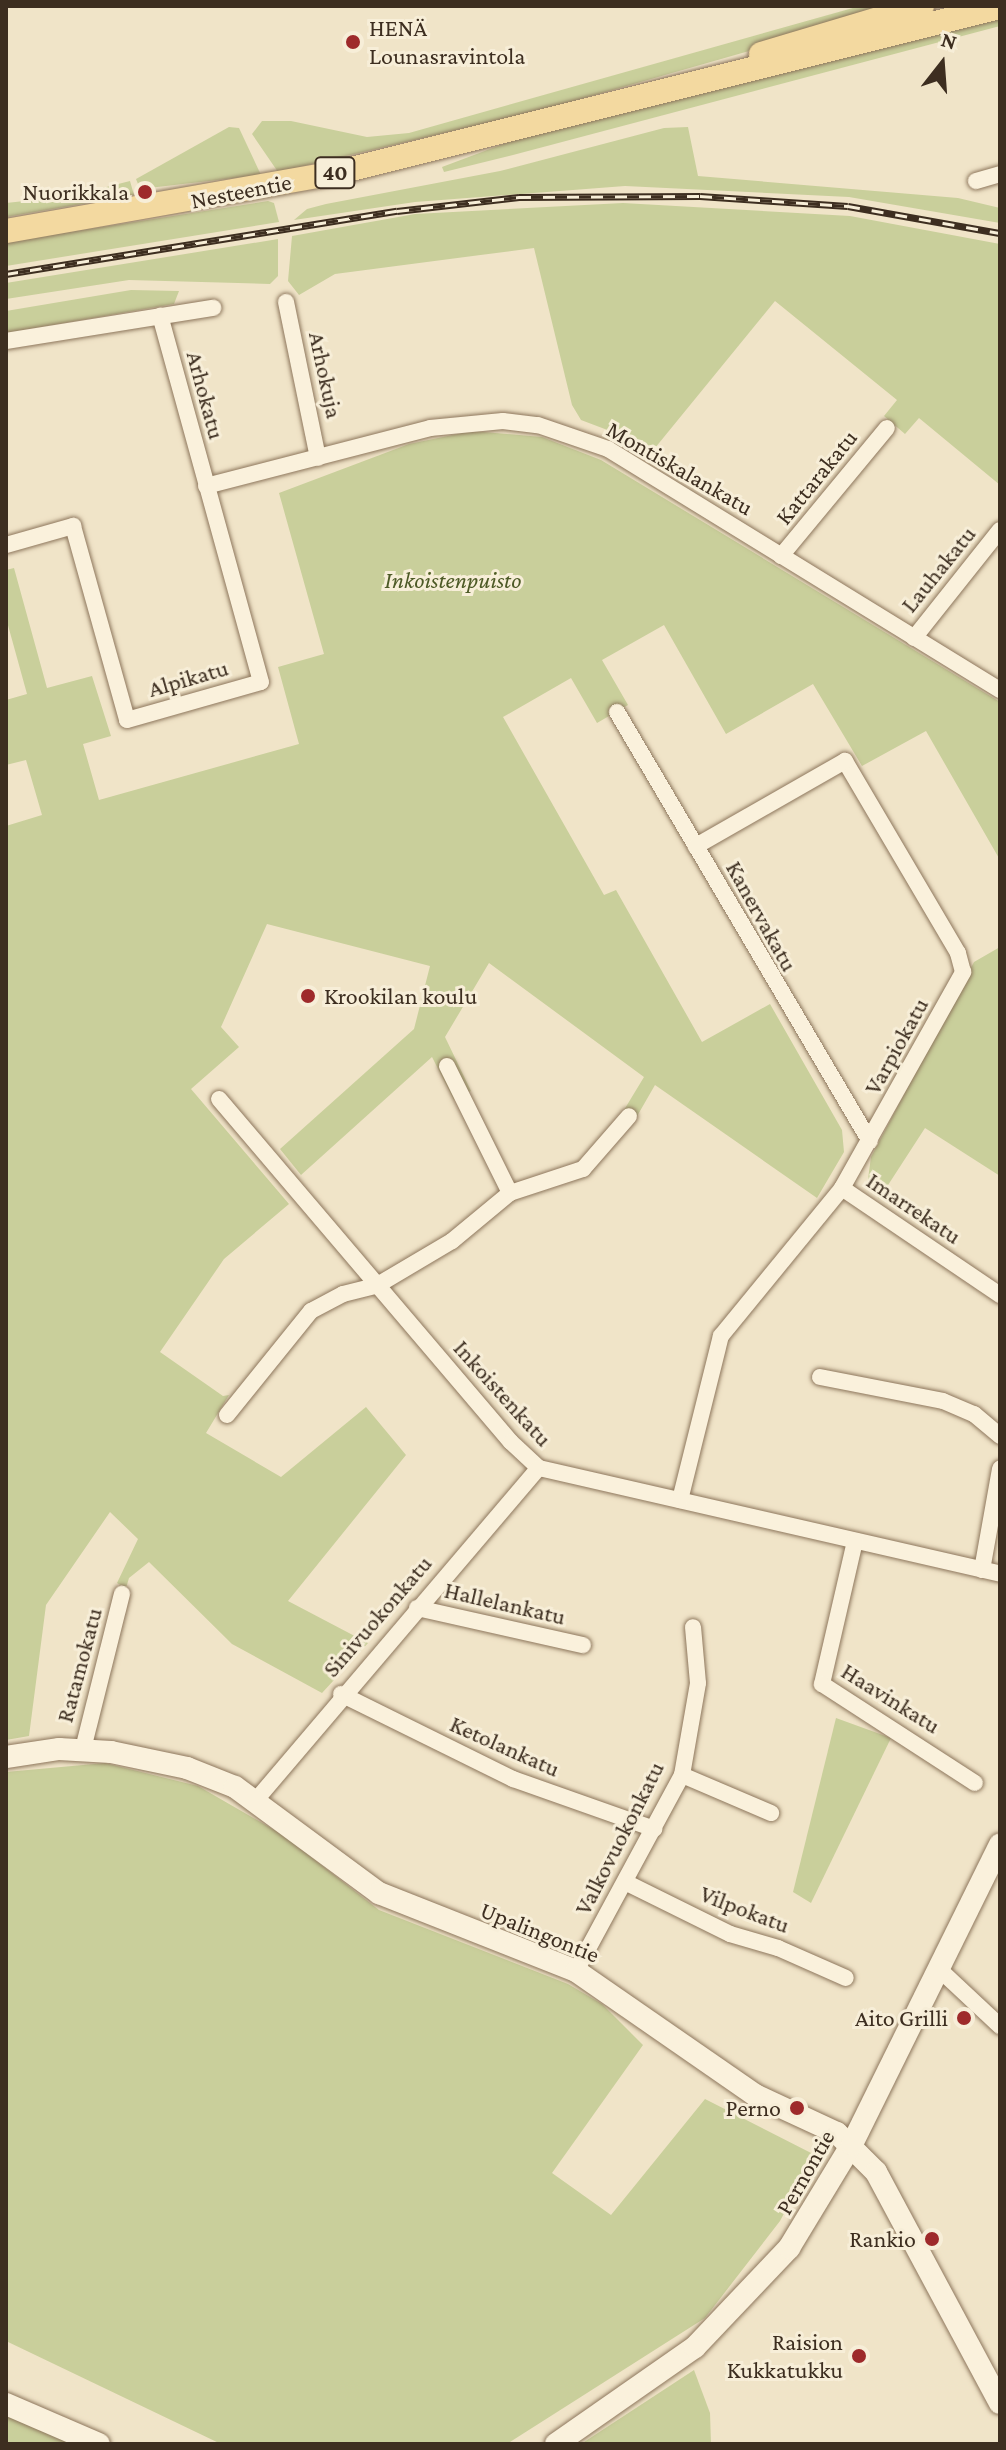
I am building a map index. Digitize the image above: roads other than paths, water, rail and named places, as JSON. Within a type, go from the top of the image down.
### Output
[{"type":"main road","name":"Nesteentie","points":[[658,92],[739,61],[922,6]]},
{"type":"main road","name":"Nesteentie","points":[[7,230],[297,181],[1000,7]]},
{"type":"street","points":[[976,181],[1000,174]]},
{"type":"street","name":"Arhokuja","points":[[286,302],[318,458]]},
{"type":"street","points":[[6,341],[213,308]]},
{"type":"street","name":"Arhokatu","points":[[160,316],[206,486]]},
{"type":"street","name":"Montiskalankatu","points":[[206,486],[467,422],[538,425],[608,449],[1000,690]]},
{"type":"street","name":"Kattarakatu","points":[[781,556],[887,428]]},
{"type":"street","name":"Alpikatu","points":[[6,545],[73,526],[127,720],[261,682],[206,486]]},
{"type":"street","name":"Lauhakatu","points":[[914,638],[1000,530]]},
{"type":"street","name":"Kanervakatu","points":[[617,712],[784,1003],[870,1141]]},
{"type":"street","name":"Varpiokatu","points":[[680,1500],[721,1336],[842,1188],[963,972],[958,953],[845,761],[696,846]]},
{"type":"street","points":[[447,1066],[510,1193]]},
{"type":"street","name":"Inkoistenkatu","points":[[219,1099],[376,1286],[539,1468],[1000,1574]]},
{"type":"street","points":[[227,1415],[311,1311],[335,1297],[376,1286],[452,1241],[510,1193],[583,1169],[629,1116]]},
{"type":"street","name":"Imarrekatu","points":[[842,1188],[1000,1295]]},
{"type":"street","points":[[820,1377],[943,1401],[974,1414],[1000,1436]]},
{"type":"street","name":"Sinivuokonkatu","points":[[256,1800],[341,1694],[539,1468]]},
{"type":"street","points":[[982,1570],[1000,1469]]},
{"type":"street","name":"Haavinkatu","points":[[855,1541],[822,1684],[834,1696],[924,1745],[975,1783]]},
{"type":"street","name":"Ratamokatu","points":[[83,1749],[122,1594]]},
{"type":"street","name":"Hallelankatu","points":[[417,1608],[583,1645]]},
{"type":"street","name":"Valkovuokonkatu","points":[[576,1971],[627,1883],[682,1775],[698,1683],[693,1627]]},
{"type":"street","name":"Ketolankatu","points":[[341,1694],[513,1779],[654,1829]]},
{"type":"street","name":"Upalingontie","points":[[6,1757],[83,1749],[187,1768],[256,1800],[379,1893],[576,1971],[755,2095],[852,2144],[876,2172],[1000,2403]]},
{"type":"street","points":[[682,1775],[771,1813]]},
{"type":"street","name":"Pernontie","points":[[556,2444],[672,2366],[759,2285],[806,2224],[852,2144],[1000,1845]]},
{"type":"street","name":"Vilpokatu","points":[[627,1883],[730,1934],[778,1948],[846,1978]]},
{"type":"street","points":[[938,1968],[1000,2026]]},
{"type":"street","points":[[6,2404],[99,2444]]},
{"type":"railway","points":[[6,274],[397,211],[519,197],[700,196],[848,206],[1000,233]]},
{"type":"place","name":"HENÄ Lounasravintola","points":[[353,42]]},
{"type":"place","name":"Nuorikkala","points":[[145,192]]},
{"type":"place","name":"Krookilan koulu","points":[[308,996]]},
{"type":"place","name":"Aito Grilli","points":[[964,2018]]},
{"type":"place","name":"Perno","points":[[797,2108]]},
{"type":"place","name":"Rankio","points":[[932,2239]]},
{"type":"place","name":"Raision Kukkatukku","points":[[859,2356]]},
{"type":"park label","name":"Inkoistenpuisto","points":[[453,580]]}]
